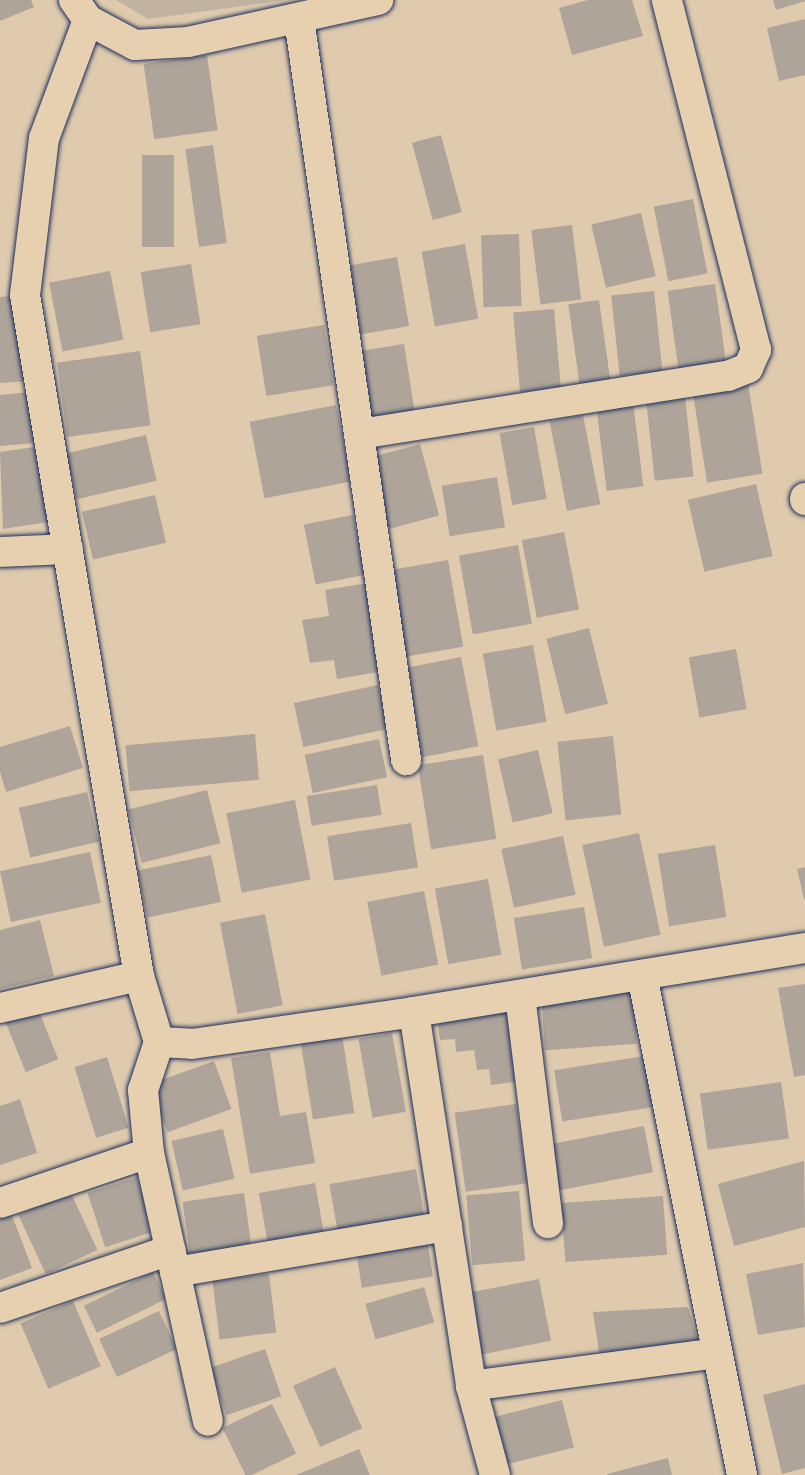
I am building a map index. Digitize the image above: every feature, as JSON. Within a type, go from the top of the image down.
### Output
[{"type":"street","points":[[208,1421],[149,1153],[143,1090],[159,1042],[139,976],[25,294],[44,138],[81,10],[135,45],[188,42],[378,0]]},
{"type":"street","points":[[360,434],[728,376],[748,368],[756,350],[667,0]]},
{"type":"street","points":[[299,19],[406,760]]},
{"type":"street","points":[[0,552],[68,549]]},
{"type":"street","points":[[159,1042],[192,1044],[414,1012],[805,948]]},
{"type":"street","points":[[642,975],[742,1475]]},
{"type":"street","points":[[0,1008],[139,976]]},
{"type":"street","points":[[520,995],[548,1223]]},
{"type":"street","points":[[414,1012],[471,1386],[495,1475]]},
{"type":"street","points":[[0,1203],[149,1153]]},
{"type":"street","points":[[0,1308],[172,1261],[447,1226]]},
{"type":"street","points":[[471,1386],[717,1353]]},
{"type":"shaded area","points":[[116,0],[287,0],[148,19]]},
{"type":"building","points":[[0,0],[31,0],[34,7],[0,21]]},
{"type":"building","points":[[588,0],[632,0],[643,36],[572,55],[559,8]]},
{"type":"building","points":[[773,0],[805,0],[805,1],[776,10]]},
{"type":"building","points":[[805,19],[805,75],[779,81],[767,28]]},
{"type":"building","points":[[207,55],[218,130],[154,139],[144,64]]},
{"type":"building","points":[[441,135],[462,212],[433,220],[412,143]]},
{"type":"building","points":[[213,145],[227,243],[199,247],[185,149]]},
{"type":"building","points":[[142,155],[174,155],[174,247],[142,247]]},
{"type":"building","points":[[693,199],[708,274],[668,281],[654,207]]},
{"type":"building","points":[[641,213],[656,276],[606,288],[591,224]]},
{"type":"building","points":[[572,225],[581,299],[540,304],[531,230]]},
{"type":"building","points":[[519,234],[522,306],[484,307],[481,235]]},
{"type":"building","points":[[465,244],[478,319],[435,326],[422,252]]},
{"type":"building","points":[[397,257],[409,326],[360,335],[348,266]]},
{"type":"building","points":[[191,264],[201,324],[150,332],[141,272]]},
{"type":"building","points":[[110,271],[123,340],[62,352],[49,283]]},
{"type":"building","points":[[715,284],[727,368],[679,375],[667,291]]},
{"type":"building","points":[[654,291],[662,372],[620,376],[611,295]]},
{"type":"building","points":[[19,295],[28,381],[0,383],[0,297]]},
{"type":"building","points":[[599,300],[610,381],[580,386],[568,304]]},
{"type":"building","points":[[554,309],[561,389],[520,392],[513,313]]},
{"type":"building","points":[[324,325],[334,385],[266,396],[257,336]]},
{"type":"building","points":[[404,344],[415,413],[368,421],[357,352]]},
{"type":"building","points":[[140,351],[150,425],[67,437],[57,363]]},
{"type":"building","points":[[748,383],[762,474],[707,483],[693,392]]},
{"type":"building","points":[[30,392],[35,443],[0,446],[0,395]]},
{"type":"building","points":[[685,396],[693,477],[655,481],[646,400]]},
{"type":"building","points":[[633,402],[643,486],[607,491],[596,407]]},
{"type":"building","points":[[336,405],[351,482],[264,498],[250,422]]},
{"type":"building","points":[[583,415],[600,504],[567,511],[550,421]]},
{"type":"building","points":[[534,427],[547,499],[512,505],[500,433]]},
{"type":"building","points":[[146,435],[157,481],[77,499],[66,453]]},
{"type":"building","points":[[420,444],[439,515],[386,530],[367,458]]},
{"type":"building","points":[[35,447],[48,522],[3,529],[0,452]]},
{"type":"building","points":[[497,477],[505,527],[450,536],[442,486]]},
{"type":"building","points":[[756,484],[773,556],[704,572],[688,500]]},
{"type":"building","points":[[155,495],[166,543],[93,560],[82,512]]},
{"type":"building","points":[[353,515],[365,575],[316,584],[304,525]]},
{"type":"building","points":[[564,532],[579,610],[537,618],[522,540]]},
{"type":"building","points":[[518,545],[532,624],[473,634],[459,555]]},
{"type":"building","points":[[448,560],[463,647],[398,658],[383,571]]},
{"type":"building","points":[[368,583],[384,671],[337,679],[334,660],[310,663],[302,620],[329,616],[325,590]]},
{"type":"building","points":[[589,628],[608,704],[565,714],[546,639]]},
{"type":"building","points":[[533,645],[547,722],[496,731],[483,654]]},
{"type":"building","points":[[736,649],[747,709],[699,717],[689,657]]},
{"type":"building","points":[[461,657],[478,746],[422,757],[405,668]]},
{"type":"building","points":[[378,685],[387,729],[303,747],[294,703]]},
{"type":"building","points":[[70,726],[83,768],[6,792],[0,772],[0,747]]},
{"type":"building","points":[[255,734],[259,780],[130,791],[125,745]]},
{"type":"building","points":[[613,736],[621,815],[566,820],[557,742]]},
{"type":"building","points":[[379,739],[387,777],[313,793],[305,755]]},
{"type":"building","points":[[538,750],[553,813],[513,823],[498,759]]},
{"type":"building","points":[[483,755],[496,839],[431,849],[418,765]]},
{"type":"building","points":[[377,785],[382,815],[312,826],[307,796]]},
{"type":"building","points":[[207,790],[220,843],[142,863],[128,810]]},
{"type":"building","points":[[87,792],[98,842],[30,857],[19,808]]},
{"type":"building","points":[[295,800],[310,880],[242,893],[226,813]]},
{"type":"building","points":[[411,823],[418,867],[334,881],[327,836]]},
{"type":"building","points":[[639,833],[661,935],[604,947],[582,845]]},
{"type":"building","points":[[563,836],[575,895],[514,908],[501,849]]},
{"type":"building","points":[[715,845],[726,917],[669,926],[658,854]]},
{"type":"building","points":[[90,852],[101,903],[11,922],[0,871]]},
{"type":"building","points":[[211,855],[221,902],[148,918],[138,871]]},
{"type":"building","points":[[805,867],[805,899],[804,899],[797,869]]},
{"type":"building","points":[[488,879],[501,955],[448,964],[435,888]]},
{"type":"building","points":[[424,891],[438,965],[381,976],[367,902]]},
{"type":"building","points":[[584,907],[592,958],[522,969],[514,918]]},
{"type":"building","points":[[265,914],[283,1005],[238,1014],[220,923]]},
{"type":"building","points":[[40,920],[54,976],[0,989],[0,930]]},
{"type":"building","points":[[805,984],[805,1075],[794,1077],[778,988]]},
{"type":"building","points":[[633,989],[637,1044],[545,1050],[541,995]]},
{"type":"building","points":[[511,1008],[521,1081],[491,1085],[489,1069],[477,1070],[474,1050],[456,1052],[455,1039],[440,1040],[437,1018]]},
{"type":"building","points":[[38,1009],[58,1059],[26,1072],[6,1022]]},
{"type":"building","points":[[392,1033],[406,1112],[372,1118],[359,1039]]},
{"type":"building","points":[[342,1035],[354,1113],[313,1120],[301,1042]]},
{"type":"building","points":[[270,1052],[280,1116],[306,1112],[315,1163],[250,1174],[231,1058]]},
{"type":"building","points":[[644,1056],[652,1107],[562,1122],[554,1070]]},
{"type":"building","points":[[107,1057],[129,1128],[96,1138],[74,1067]]},
{"type":"building","points":[[214,1061],[231,1109],[168,1132],[150,1084]]},
{"type":"building","points":[[781,1082],[789,1138],[708,1150],[700,1093]]},
{"type":"building","points":[[20,1099],[37,1153],[0,1165],[0,1106]]},
{"type":"building","points":[[516,1104],[527,1183],[466,1192],[455,1113]]},
{"type":"building","points":[[644,1126],[653,1172],[556,1191],[547,1145]]},
{"type":"building","points":[[223,1129],[234,1179],[183,1191],[171,1141]]},
{"type":"building","points":[[804,1161],[805,1227],[734,1246],[718,1184]]},
{"type":"building","points":[[416,1169],[424,1215],[337,1231],[329,1184]]},
{"type":"building","points":[[137,1177],[155,1231],[105,1247],[88,1193]]},
{"type":"building","points":[[315,1183],[325,1237],[268,1247],[259,1193]]},
{"type":"building","points":[[70,1191],[97,1250],[46,1274],[18,1215]]},
{"type":"building","points":[[519,1191],[525,1261],[472,1265],[466,1196]]},
{"type":"building","points":[[244,1193],[252,1252],[191,1261],[183,1202]]},
{"type":"building","points":[[663,1196],[667,1255],[565,1262],[561,1203]]},
{"type":"building","points":[[11,1213],[32,1268],[0,1280],[0,1217]]},
{"type":"building","points":[[428,1245],[433,1277],[362,1288],[357,1256]]},
{"type":"building","points":[[803,1263],[805,1327],[758,1335],[746,1274]]},
{"type":"building","points":[[153,1272],[166,1299],[97,1333],[84,1306]]},
{"type":"building","points":[[269,1274],[276,1333],[220,1340],[212,1281]]},
{"type":"building","points":[[539,1279],[551,1341],[481,1354],[469,1293]]},
{"type":"building","points":[[424,1287],[434,1323],[376,1339],[365,1304]]},
{"type":"building","points":[[73,1301],[101,1366],[48,1389],[21,1323]]},
{"type":"building","points":[[688,1307],[699,1345],[600,1358],[593,1312]]},
{"type":"building","points":[[159,1311],[177,1349],[117,1377],[99,1339]]},
{"type":"building","points":[[265,1349],[281,1396],[226,1415],[210,1368]]},
{"type":"building","points":[[335,1367],[362,1428],[320,1447],[293,1386]]},
{"type":"building","points":[[805,1384],[805,1468],[782,1474],[763,1395]]},
{"type":"building","points":[[562,1400],[574,1448],[504,1465],[492,1417]]},
{"type":"building","points":[[272,1404],[296,1453],[252,1475],[245,1475],[223,1428]]},
{"type":"building","points":[[359,1449],[370,1475],[296,1475]]},
{"type":"building","points":[[668,1458],[672,1475],[607,1475],[607,1474]]}]
